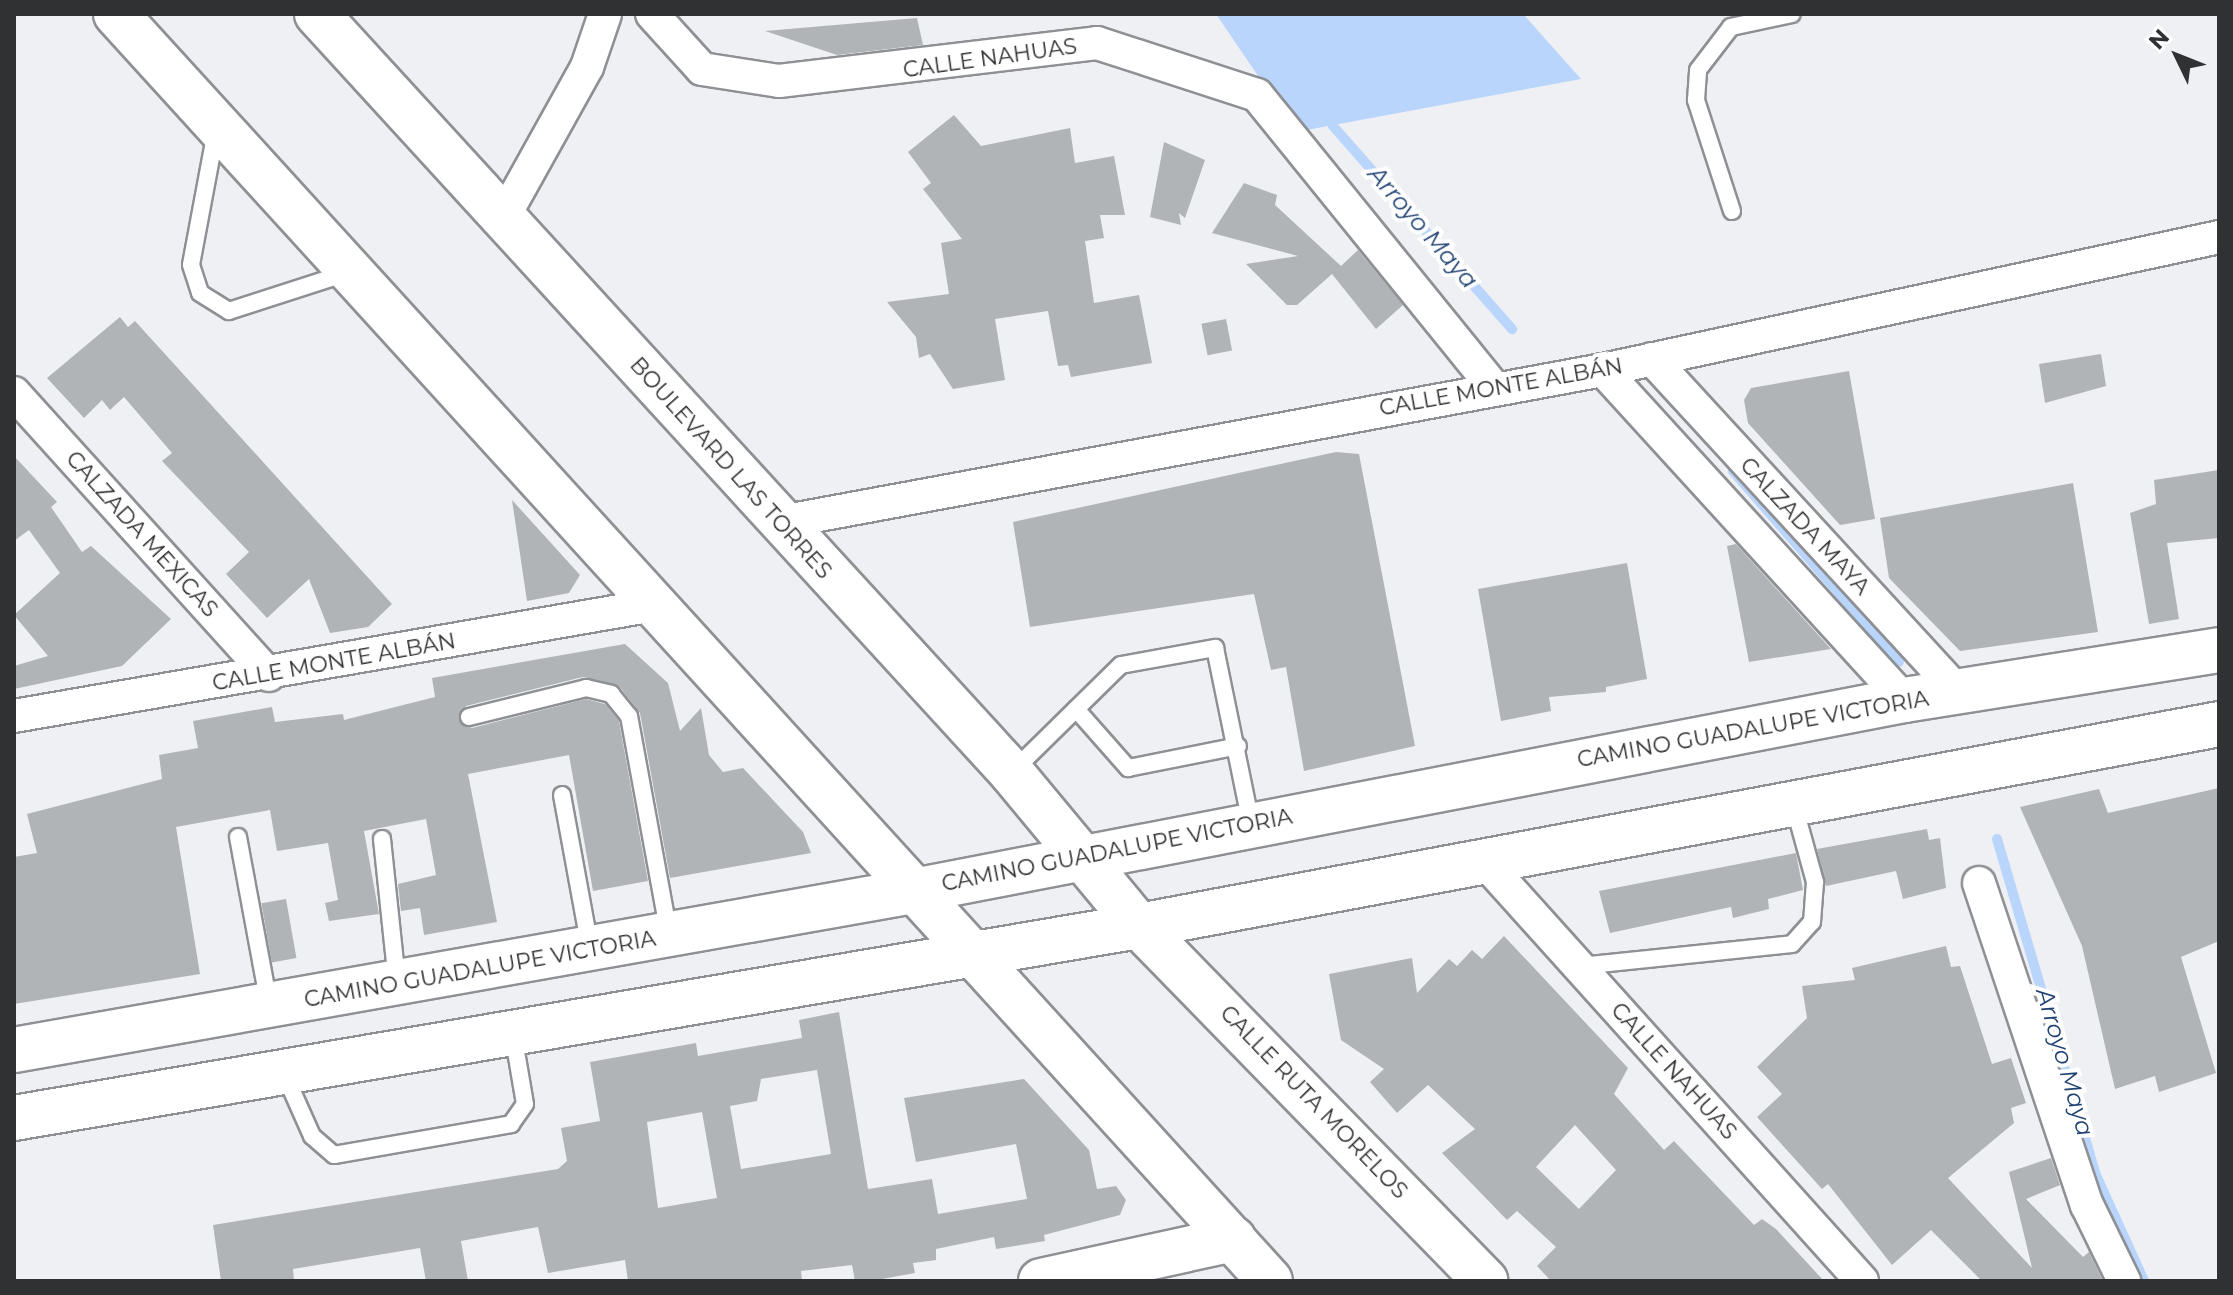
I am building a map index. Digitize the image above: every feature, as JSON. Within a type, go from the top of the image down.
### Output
[{"type":"main road","points":[[116,14],[1270,1281]]},
{"type":"main road","name":"BOULEVARD LAS TORRES","points":[[317,14],[1011,772],[1139,926]]},
{"type":"main road","name":"CAMINO GUADALUPE VICTORIA","points":[[14,1050],[913,891],[1082,855],[1904,700],[2219,650]]},
{"type":"main road","points":[[14,1118],[513,1034],[969,950],[1139,926],[2219,724]]},
{"type":"main road","name":"CALLE RUTA MORELOS","points":[[1139,926],[1486,1281]]},
{"type":"main road","points":[[1041,1281],[1233,1239]]},
{"type":"street","points":[[503,218],[587,67],[605,14]]},
{"type":"street","name":"CALLE NAHUAS","points":[[652,14],[702,69],[779,81],[1097,43],[1257,95],[1494,388]]},
{"type":"street","name":"CALLE MONTE ALBÁN","points":[[781,522],[1603,370],[2219,237]]},
{"type":"street","name":"CALZADA MAYA","points":[[1652,359],[1958,692]]},
{"type":"street","name":"CALZADA MAYA","points":[[1603,370],[1904,700]]},
{"type":"street","name":"CALZADA MEXICAS","points":[[14,393],[269,675]]},
{"type":"street","name":"CALLE MONTE ALBÁN","points":[[14,716],[269,675],[654,605]]},
{"type":"street","name":"CALLE NAHUAS","points":[[1484,861],[1862,1281]]},
{"type":"street","points":[[1979,883],[2087,1205],[2124,1281]]},
{"type":"lane","points":[[1732,211],[1696,100],[1698,70],[1731,27],[1792,14]]},
{"type":"lane","points":[[217,125],[191,265],[200,293],[229,311],[352,272]]},
{"type":"lane","points":[[1011,772],[1121,665],[1215,648],[1238,746],[1251,823]]},
{"type":"lane","points":[[469,717],[586,688],[611,694],[629,716],[669,935]]},
{"type":"lane","points":[[1076,709],[1128,768],[1238,746]]},
{"type":"lane","points":[[562,795],[591,949]]},
{"type":"lane","points":[[1580,966],[1792,944],[1812,922],[1815,882],[1794,805]]},
{"type":"lane","points":[[238,837],[269,1007]]},
{"type":"lane","points":[[382,839],[398,984]]},
{"type":"lane","points":[[284,1071],[312,1136],[334,1155],[511,1124],[525,1104],[513,1034]]},
{"type":"water","points":[[1216,14],[1523,14],[1581,79],[1296,132]]},
{"type":"building","points":[[917,18],[923,45],[837,55],[765,31]]},
{"type":"building","points":[[954,115],[981,146],[1070,128],[1075,163],[1114,156],[1125,215],[1100,215],[1104,238],[1085,241],[1094,303],[1139,295],[1152,363],[1071,377],[1068,365],[1058,366],[1048,311],[995,319],[1005,380],[953,389],[930,354],[919,358],[916,337],[887,302],[949,294],[941,243],[962,239],[923,189],[931,183],[908,152]]},
{"type":"building","points":[[1164,142],[1205,160],[1185,218],[1179,213],[1181,225],[1150,217]]},
{"type":"building","points":[[1244,183],[1277,195],[1275,205],[1341,266],[1358,250],[1403,305],[1376,329],[1332,274],[1297,305],[1287,305],[1246,264],[1298,256],[1212,233]]},
{"type":"building","points":[[120,317],[128,327],[135,321],[392,604],[368,627],[330,633],[309,579],[267,618],[226,574],[249,552],[162,461],[172,453],[124,397],[110,410],[102,400],[84,418],[47,378]]},
{"type":"building","points":[[1226,319],[1232,350],[1208,355],[1201,324]]},
{"type":"building","points":[[2101,354],[2106,386],[2045,403],[2039,364]]},
{"type":"building","points":[[1849,371],[1875,519],[1840,525],[1748,423],[1744,400],[1751,388]]},
{"type":"building","points":[[1336,452],[1359,454],[1415,746],[1304,771],[1286,667],[1271,670],[1254,594],[1030,627],[1013,522]]},
{"type":"building","points":[[14,456],[57,502],[51,507],[82,552],[91,546],[171,619],[122,666],[14,689],[14,666],[48,656],[14,615],[60,573],[29,530],[14,541]]},
{"type":"building","points":[[2219,470],[2219,538],[2167,543],[2179,619],[2149,624],[2130,513],[2156,504],[2154,480]]},
{"type":"building","points":[[2073,483],[2098,632],[1960,651],[1889,578],[1880,518]]},
{"type":"building","points":[[512,500],[580,575],[569,593],[527,601]]},
{"type":"building","points":[[1736,544],[1831,649],[1749,662],[1727,546]]},
{"type":"building","points":[[1627,563],[1647,679],[1606,687],[1606,692],[1549,697],[1551,711],[1501,721],[1478,589]]},
{"type":"building","points":[[625,644],[668,683],[680,731],[701,708],[709,755],[723,772],[743,768],[803,832],[811,853],[670,878],[640,713],[619,686],[583,677],[466,706],[459,720],[472,728],[586,699],[605,704],[619,721],[648,881],[593,891],[569,755],[468,774],[497,922],[424,935],[420,908],[401,911],[398,884],[436,875],[426,819],[364,831],[379,914],[329,921],[325,903],[338,900],[328,843],[277,851],[270,810],[176,827],[200,974],[14,1004],[14,857],[37,853],[27,814],[162,779],[159,755],[198,748],[193,721],[272,707],[275,722],[343,714],[344,720],[435,697],[432,678]]},
{"type":"building","points":[[2219,788],[2219,941],[2181,957],[2216,1073],[2159,1092],[2155,1076],[2115,1089],[2082,946],[2020,807],[2099,789],[2108,813]]},
{"type":"building","points":[[1927,829],[1929,840],[1940,838],[1946,888],[1903,899],[1896,871],[1826,886],[1817,849]]},
{"type":"building","points":[[1796,853],[1803,890],[1768,899],[1769,909],[1733,918],[1731,907],[1610,933],[1599,891]]},
{"type":"building","points":[[286,899],[296,958],[272,962],[261,903]]},
{"type":"building","points":[[1504,936],[1628,1068],[1614,1094],[1664,1150],[1674,1141],[1754,1225],[1762,1219],[1776,1229],[1824,1281],[1551,1281],[1537,1266],[1556,1247],[1517,1211],[1507,1220],[1442,1153],[1475,1129],[1428,1085],[1397,1113],[1370,1082],[1384,1069],[1341,1040],[1329,974],[1412,958],[1417,993],[1449,959],[1457,966],[1472,950],[1482,959]],"holes":[[[1575,1125],[1616,1170],[1579,1209],[1536,1167]]]},
{"type":"building","points":[[1946,946],[1951,967],[1960,966],[1992,1064],[2011,1058],[2026,1103],[2011,1108],[2014,1123],[1948,1178],[2032,1268],[2009,1172],[2051,1158],[2060,1185],[2026,1199],[2083,1257],[2089,1252],[2103,1281],[1982,1281],[1931,1230],[1892,1265],[1828,1184],[1822,1189],[1757,1117],[1782,1094],[1757,1067],[1807,1018],[1802,986],[1855,980],[1852,968]]},
{"type":"building","points":[[839,1012],[868,1189],[932,1179],[938,1214],[1027,1199],[1016,1144],[916,1162],[904,1098],[1024,1079],[1089,1150],[1097,1189],[1116,1186],[1126,1200],[1120,1215],[1044,1235],[1045,1241],[996,1249],[994,1237],[936,1249],[936,1260],[913,1263],[915,1273],[871,1281],[855,1281],[852,1265],[801,1271],[802,1281],[628,1281],[625,1260],[548,1273],[538,1227],[461,1241],[468,1281],[426,1281],[420,1248],[293,1269],[294,1281],[221,1281],[213,1225],[558,1169],[567,1161],[561,1128],[600,1121],[590,1062],[696,1043],[698,1056],[802,1038],[799,1020]],"holes":[[[817,1070],[831,1154],[741,1169],[730,1106],[757,1101],[761,1079]],[[702,1112],[717,1198],[658,1208],[647,1122]]]},
{"type":"waterway","name":"Arroyo Maya","points":[[1333,126],[1512,329]]},
{"type":"waterway","name":"Arroyo Maya","points":[[1733,471],[1899,662]]},
{"type":"waterway","name":"Arroyo Maya","points":[[1997,839],[2096,1175],[2144,1281]]}]
